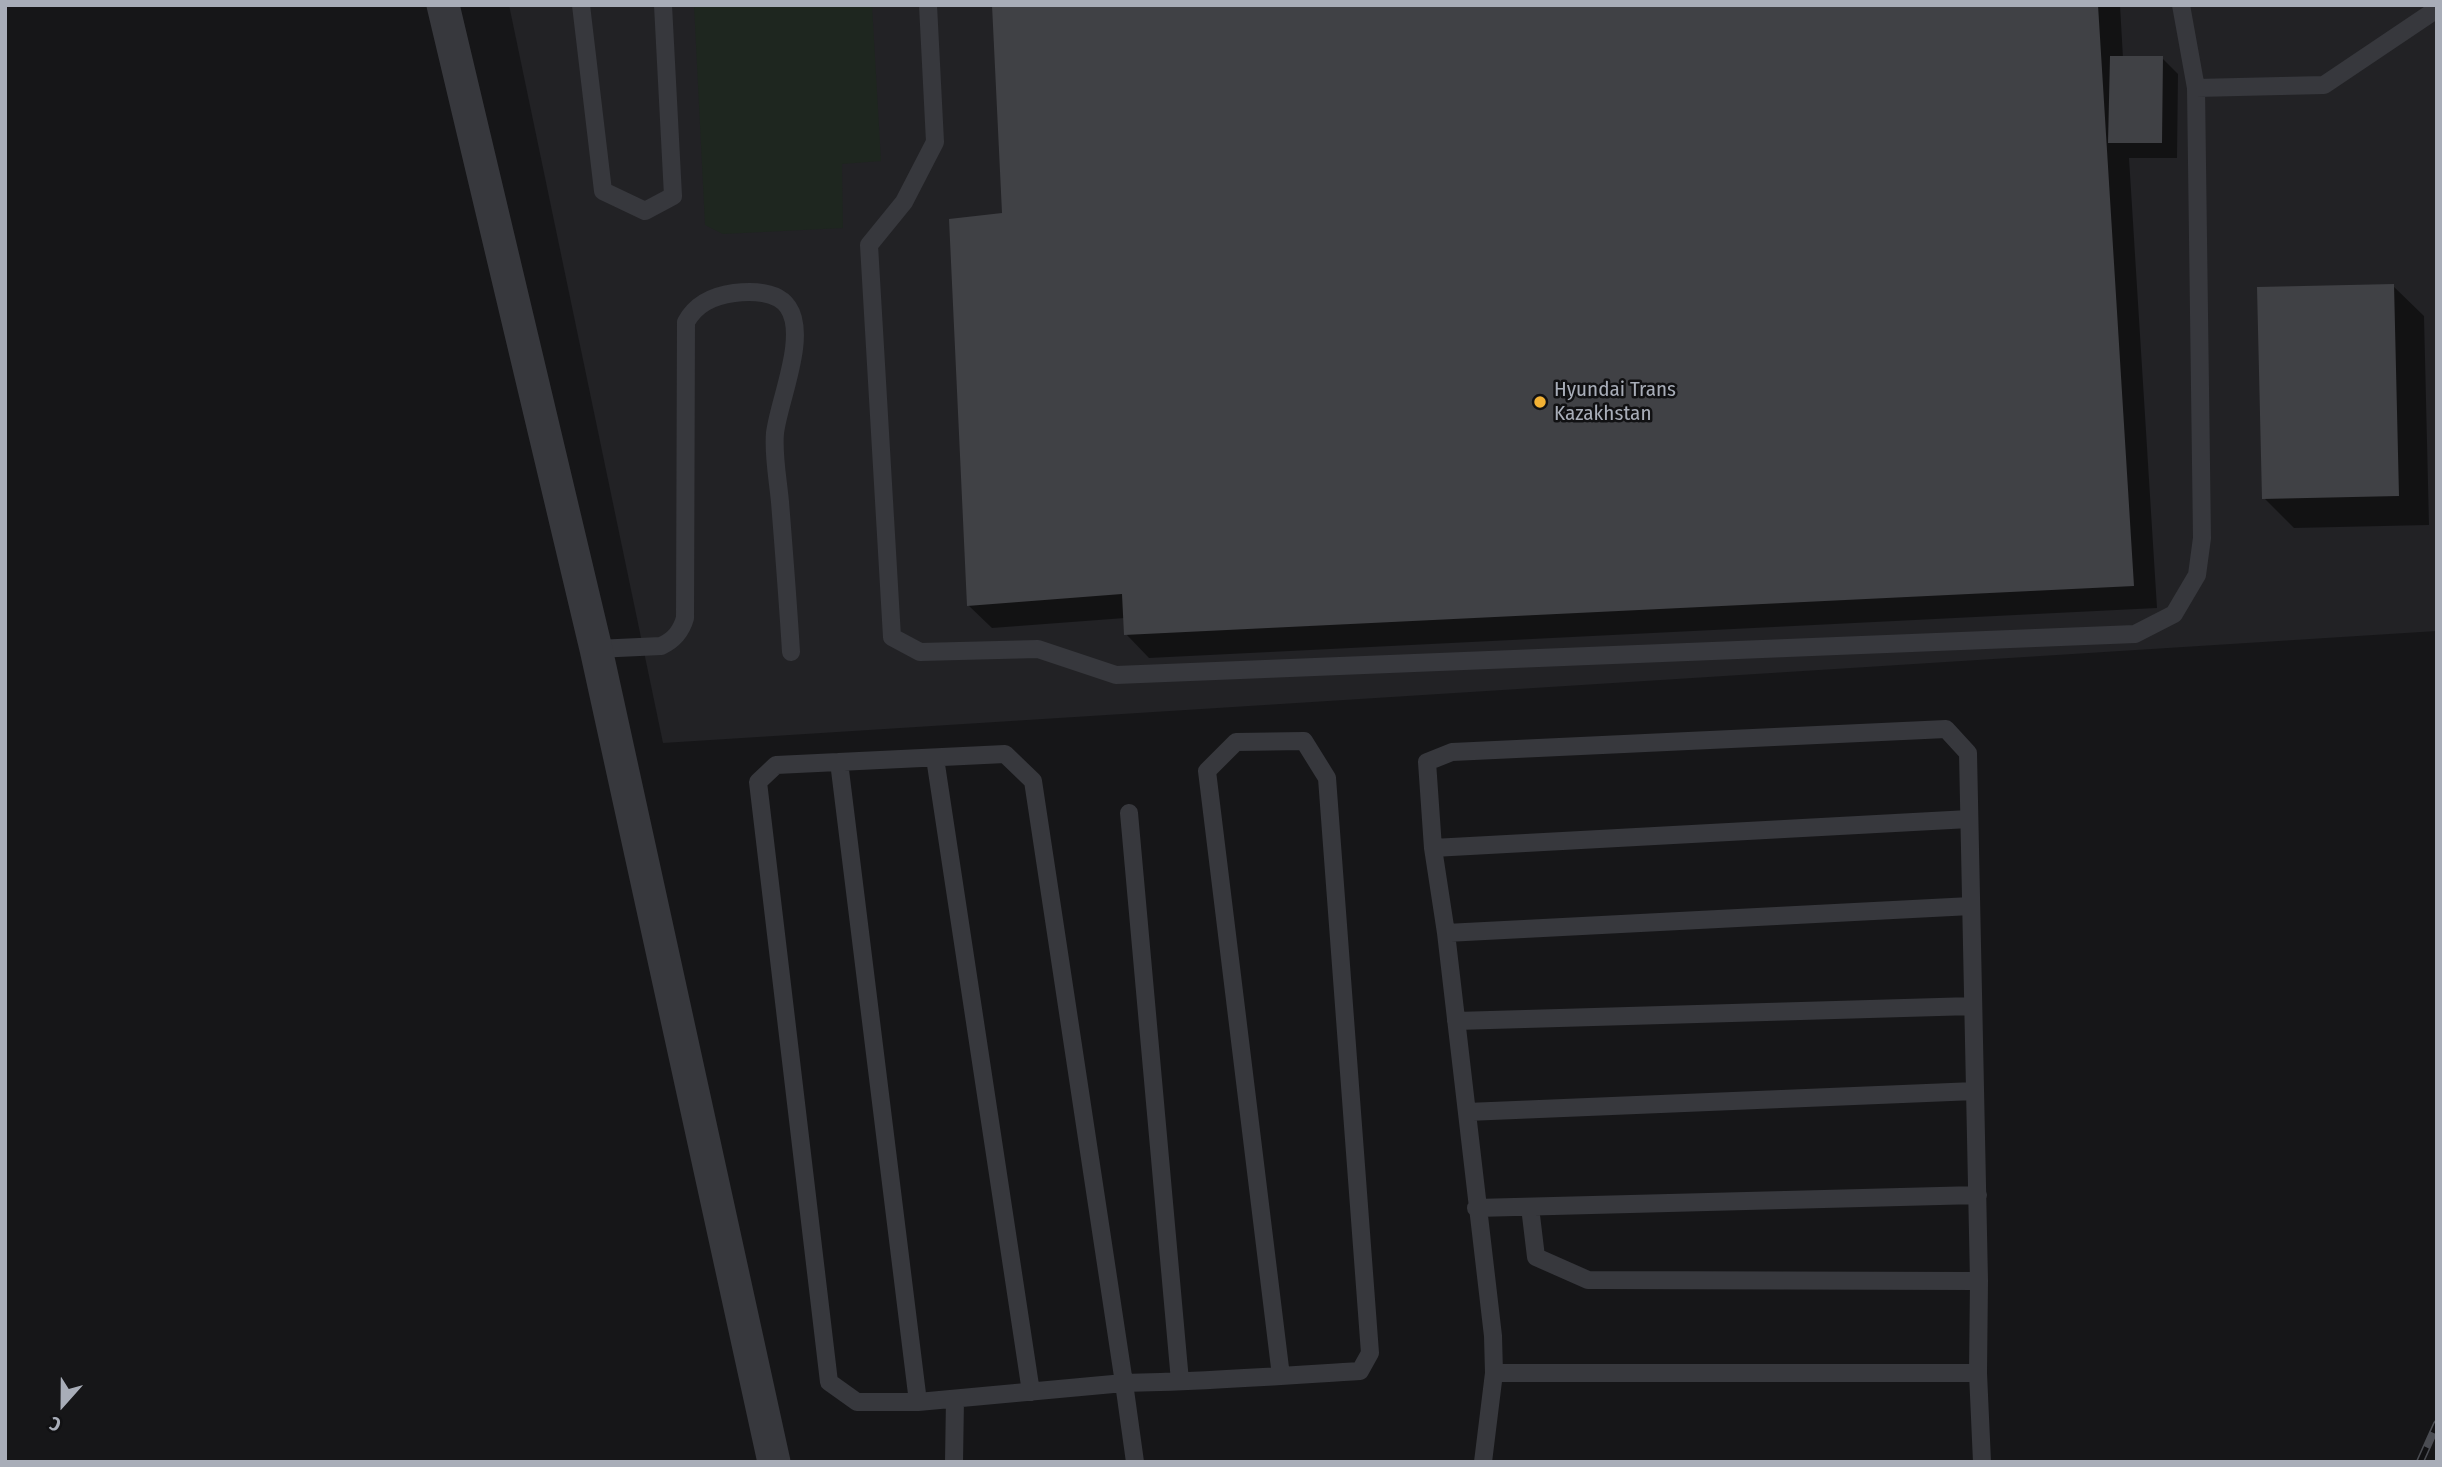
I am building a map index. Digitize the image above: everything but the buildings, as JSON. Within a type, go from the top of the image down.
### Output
[{"type":"street","points":[[443,5],[596,649],[774,1462]]},
{"type":"lane","points":[[580,5],[603,191],[645,211],[673,196],[663,5]]},
{"type":"lane","points":[[928,5],[935,142],[904,202],[869,245],[892,637],[920,652],[1038,649],[1116,675],[2135,634],[2174,614],[2197,575],[2202,538],[2196,88],[2181,5]]},
{"type":"lane","points":[[2196,88],[2324,85],[2437,9]]},
{"type":"lane","points":[[596,649],[661,646],[670,642],[682,627],[685,618],[686,322],[692,311],[702,303],[725,294],[748,292],[766,294],[782,301],[790,309],[794,329],[793,358],[775,434],[792,652]]},
{"type":"lane","points":[[1483,1462],[1494,1373],[1493,1336],[1446,933],[1433,848],[1427,762],[1452,752],[1946,729],[1968,753],[1978,1195],[1978,1373],[1982,1462]]},
{"type":"lane","points":[[1135,1462],[1124,1383],[1033,781],[1005,754],[776,765],[758,782],[829,1382],[857,1402],[918,1402],[1124,1383],[1281,1376],[1360,1371],[1370,1353],[1327,778],[1304,741],[1236,743],[1208,771],[1281,1376]]},
{"type":"lane","points":[[936,758],[1031,1392]]},
{"type":"lane","points":[[839,762],[918,1402]]},
{"type":"lane","points":[[1129,813],[1180,1381]]},
{"type":"lane","points":[[1433,848],[1969,819]]},
{"type":"lane","points":[[1446,933],[1971,906]]},
{"type":"lane","points":[[1456,1021],[1973,1006]]},
{"type":"lane","points":[[1467,1112],[1975,1091]]},
{"type":"lane","points":[[1476,1208],[1978,1195]]},
{"type":"lane","points":[[1530,1207],[1536,1257],[1588,1280],[1979,1281]]},
{"type":"lane","points":[[1494,1373],[1978,1373]]},
{"type":"lane","points":[[954,1462],[955,1399]]},
{"type":"shaded area","points":[[509,5],[2437,5],[2437,631],[663,743]]},
{"type":"shaded area","points":[[694,5],[872,5],[881,161],[842,164],[843,228],[723,234],[705,225]]},
{"type":"railway","points":[[2420,1462],[2437,1424]]},
{"type":"place","name":"Hyundai Trans Kazakhstan","points":[[1540,402]]}]
